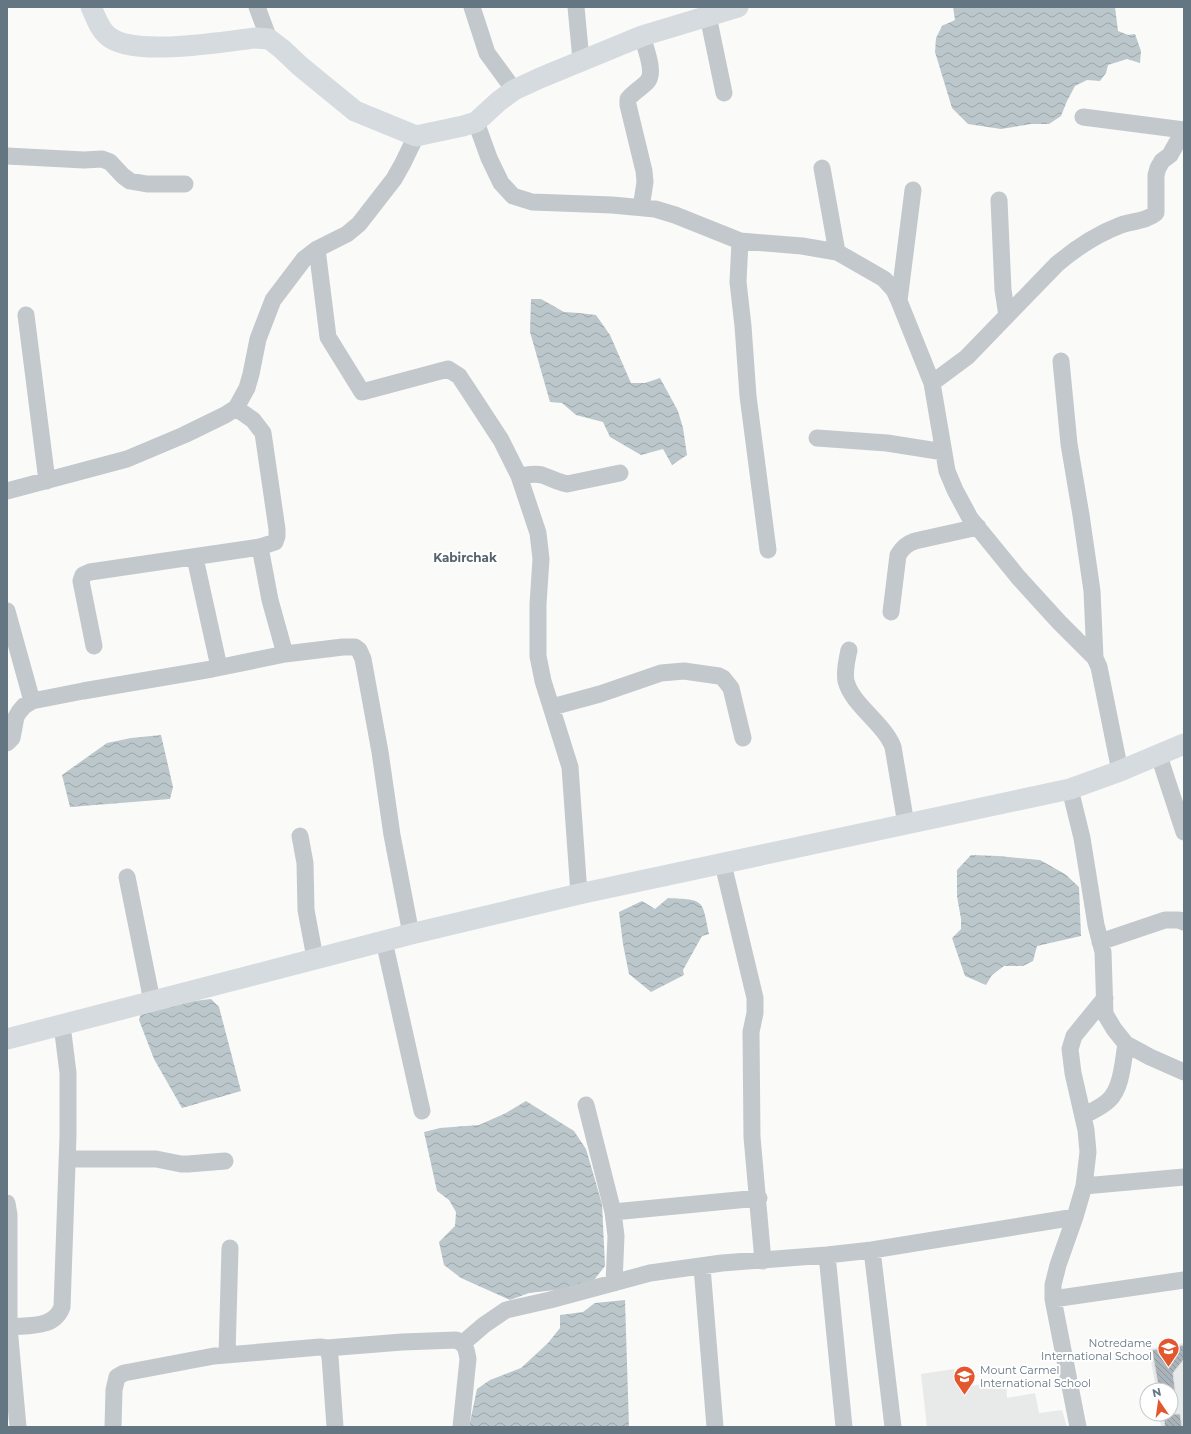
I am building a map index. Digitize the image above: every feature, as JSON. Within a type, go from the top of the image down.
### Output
[{"type":"main road","points":[[91,7],[100,27],[108,37],[134,46],[173,47],[256,38],[268,39],[282,49],[300,66],[355,111],[416,136],[476,122],[499,101],[514,90],[581,60],[642,36],[738,7]]},
{"type":"main road","points":[[7,1039],[315,958],[579,894],[1070,789],[1159,756],[1184,744]]},
{"type":"street","points":[[257,7],[268,39]]},
{"type":"street","points":[[472,7],[487,53],[514,90]]},
{"type":"street","points":[[576,7],[581,60]]},
{"type":"street","points":[[708,16],[724,93]]},
{"type":"street","points":[[641,208],[645,182],[644,170],[628,105],[628,99],[649,80],[651,75],[642,36]]},
{"type":"street","points":[[932,383],[967,357],[1057,264],[1073,250],[1121,225],[1152,217],[1156,213],[1156,175],[1158,168],[1162,161],[1170,155],[1184,130],[1083,117]]},
{"type":"street","points":[[476,122],[489,158],[501,183],[514,196],[532,202],[612,205],[655,209],[675,215],[740,241],[802,246],[837,252],[884,279],[894,290],[899,300],[932,383],[947,471],[955,490],[970,518],[1018,577],[1094,658],[1099,667],[1120,771]]},
{"type":"street","points":[[7,491],[127,459],[191,432],[236,408],[247,388],[258,338],[273,300],[304,259],[317,249],[347,234],[359,224],[394,179],[404,163],[416,136]]},
{"type":"street","points":[[7,156],[84,160],[102,159],[110,162],[130,181],[147,184],[185,184]]},
{"type":"street","points":[[822,168],[837,252]]},
{"type":"street","points":[[899,300],[914,190]]},
{"type":"street","points":[[999,200],[1003,290],[1007,316]]},
{"type":"street","points":[[740,241],[738,282],[748,396],[768,550]]},
{"type":"street","points":[[317,249],[328,337],[362,392],[448,369],[453,371],[467,388],[501,440],[519,476],[538,533],[540,545],[541,559],[538,604],[538,656],[543,681],[570,767],[579,894]]},
{"type":"street","points":[[26,315],[47,481]]},
{"type":"street","points":[[1061,361],[1069,444],[1092,591],[1094,658]]},
{"type":"street","points":[[94,646],[81,581],[82,575],[90,572],[194,558],[260,547],[275,542],[277,529],[263,433],[253,420],[236,408]]},
{"type":"street","points":[[817,438],[887,442],[944,452]]},
{"type":"street","points":[[519,476],[535,474],[568,484],[620,473]]},
{"type":"street","points":[[891,612],[898,555],[902,548],[915,541],[978,527]]},
{"type":"street","points":[[260,547],[270,600],[285,654]]},
{"type":"street","points":[[194,558],[219,668]]},
{"type":"street","points":[[8,615],[32,701]]},
{"type":"street","points":[[7,743],[12,738],[16,717],[24,706],[32,701],[219,668],[285,654],[355,647],[359,650],[363,659],[379,745],[392,834],[411,934]]},
{"type":"street","points":[[849,650],[846,681],[864,710],[890,740],[893,747],[906,824]]},
{"type":"street","points":[[552,707],[600,694],[661,673],[684,671],[719,676],[724,678],[731,688],[743,738]]},
{"type":"street","points":[[1159,756],[1184,832]]},
{"type":"street","points":[[1070,789],[1082,838],[1096,925],[1102,952],[1105,1014],[1114,1029],[1126,1044],[1150,1057],[1184,1072]]},
{"type":"street","points":[[300,836],[305,863],[306,910],[315,958]]},
{"type":"street","points":[[723,864],[755,998],[755,1013],[751,1032],[752,1137],[763,1261]]},
{"type":"street","points":[[127,877],[152,1001]]},
{"type":"street","points":[[1100,942],[1165,920],[1179,920],[1184,922]]},
{"type":"street","points":[[384,941],[422,1111]]},
{"type":"street","points":[[1078,1427],[1054,1299],[1053,1285],[1058,1265],[1075,1218],[1084,1186],[1088,1152],[1086,1130],[1073,1072],[1070,1050],[1074,1036],[1105,998]]},
{"type":"street","points":[[9,1327],[45,1324],[54,1320],[60,1314],[62,1307],[67,1159],[68,1073],[62,1025]]},
{"type":"street","points":[[1083,1116],[1102,1106],[1114,1095],[1118,1086],[1126,1044]]},
{"type":"street","points":[[586,1105],[613,1212],[616,1236],[614,1283]]},
{"type":"street","points":[[67,1159],[156,1159],[180,1164],[225,1161]]},
{"type":"street","points":[[1084,1186],[1184,1177]]},
{"type":"street","points":[[613,1212],[758,1198]]},
{"type":"street","points":[[7,1203],[9,1215],[9,1327],[18,1427]]},
{"type":"street","points":[[463,1343],[484,1324],[506,1310],[550,1300],[650,1273],[722,1264],[872,1250],[1075,1218]]},
{"type":"street","points":[[227,1355],[230,1248]]},
{"type":"street","points":[[872,1250],[893,1427]]},
{"type":"street","points":[[827,1255],[844,1427]]},
{"type":"street","points":[[702,1267],[715,1427]]},
{"type":"street","points":[[1054,1299],[1184,1280]]},
{"type":"street","points":[[113,1427],[114,1390],[117,1377],[124,1373],[214,1356],[320,1347],[327,1348],[402,1342],[456,1340],[463,1343],[467,1350],[468,1359],[461,1427]]},
{"type":"street","points":[[327,1348],[330,1357],[336,1427]]},
{"type":"shaded area","name":"Notredame International School","points":[[1184,1343],[1184,1427],[1161,1427],[1160,1422],[1179,1422],[1179,1382],[1155,1382],[1149,1349]]},
{"type":"shaded area","name":"Mount Carmel International School","points":[[954,1369],[959,1388],[1006,1380],[1007,1398],[1035,1393],[1039,1413],[1062,1410],[1067,1427],[927,1427],[921,1374]]},
{"type":"water","points":[[953,7],[1115,7],[1118,31],[1128,35],[1135,34],[1141,51],[1140,63],[1127,59],[1108,65],[1106,73],[1100,81],[1087,80],[1075,86],[1061,116],[1049,124],[1031,124],[1001,129],[968,124],[952,108],[935,52],[936,38],[942,26],[955,20]]},
{"type":"water","points":[[531,299],[541,299],[564,312],[596,315],[610,335],[631,383],[645,383],[660,378],[678,411],[683,428],[687,455],[672,465],[663,449],[641,455],[610,437],[603,422],[576,415],[562,403],[550,402],[530,332]]},
{"type":"water","points":[[161,735],[173,787],[170,799],[70,807],[62,775],[107,743],[131,738]]},
{"type":"water","points":[[971,855],[1040,860],[1065,874],[1079,887],[1081,936],[1037,946],[1033,961],[1023,966],[1004,966],[992,975],[986,985],[965,976],[952,938],[961,929],[961,919],[957,896],[957,870]]},
{"type":"water","points":[[668,898],[695,901],[700,904],[705,914],[709,934],[702,936],[683,970],[684,975],[651,992],[629,974],[619,912],[642,901],[655,909]]},
{"type":"water","points":[[211,999],[219,1007],[241,1091],[182,1108],[154,1059],[139,1020],[143,1007]]},
{"type":"water","points":[[526,1101],[574,1131],[586,1149],[602,1204],[605,1266],[594,1280],[564,1289],[529,1293],[510,1300],[461,1278],[444,1265],[439,1242],[455,1226],[456,1212],[449,1200],[437,1191],[424,1132],[440,1128],[479,1125],[506,1113]]},
{"type":"water","points":[[625,1300],[629,1427],[469,1427],[477,1389],[490,1380],[521,1368],[548,1343],[560,1328],[560,1315],[583,1312],[595,1303]]},
{"type":"building","points":[[1184,1345],[1184,1359],[1173,1373],[1174,1382],[1158,1382],[1152,1350]]},
{"type":"building","points":[[1180,1414],[1182,1427],[1165,1427],[1164,1422],[1179,1422]]},
{"type":"place","name":"Notredame International School","points":[[1168,1368]]},
{"type":"place","name":"Mount Carmel International School","points":[[965,1396]]},
{"type":"district","name":"Kabirchak","points":[[465,558]]}]
